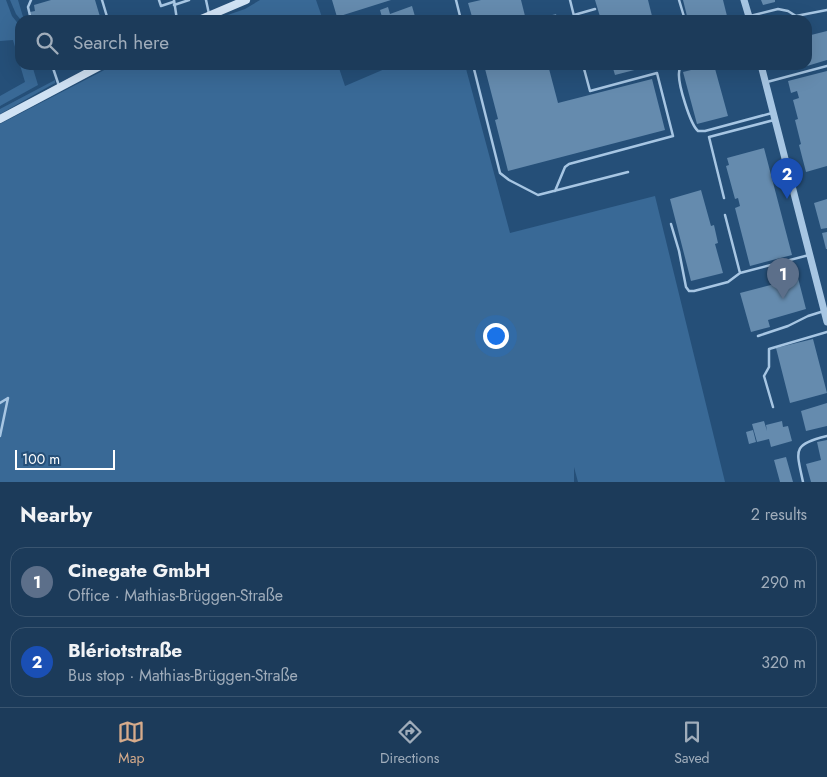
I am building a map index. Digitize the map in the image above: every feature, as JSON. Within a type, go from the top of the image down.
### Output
[{"type":"main road","points":[[210,15],[236,2],[246,0]]},
{"type":"main road","points":[[0,118],[92,70]]},
{"type":"street","points":[[744,0],[748,15]]},
{"type":"street","points":[[762,70],[827,322]]},
{"type":"lane","points":[[30,15],[28,7],[31,0]]},
{"type":"lane","points":[[102,0],[106,15]]},
{"type":"lane","points":[[159,0],[161,6],[189,0]]},
{"type":"lane","points":[[206,0],[210,15]]},
{"type":"lane","points":[[456,0],[460,15]]},
{"type":"lane","points":[[570,0],[574,15],[596,9]]},
{"type":"lane","points":[[679,0],[684,15]]},
{"type":"lane","points":[[174,2],[176,15]]},
{"type":"lane","points":[[759,15],[778,9],[788,11],[794,15]]},
{"type":"lane","points":[[801,15],[827,10]]},
{"type":"lane","points":[[812,70],[827,66]]},
{"type":"lane","points":[[54,70],[60,87]]},
{"type":"lane","points":[[474,70],[500,173],[509,180],[538,196],[628,172]]},
{"type":"lane","points":[[555,191],[569,164],[672,136],[657,73],[590,91],[584,70]]},
{"type":"lane","points":[[679,70],[682,90],[692,123],[698,131],[706,131],[774,116]]},
{"type":"lane","points":[[766,82],[812,70]]},
{"type":"lane","points":[[724,198],[709,137],[774,116]]},
{"type":"lane","points":[[725,215],[740,273]]},
{"type":"lane","points":[[671,224],[679,251],[686,287],[689,291],[694,292],[728,282],[740,273],[810,255]]},
{"type":"lane","points":[[758,336],[824,311]]},
{"type":"lane","points":[[773,407],[764,376],[769,367],[768,349],[827,332]]},
{"type":"lane","points":[[0,403],[8,398],[0,436]]},
{"type":"lane","points":[[802,482],[798,455],[800,448],[809,441],[827,436]]},
{"type":"shaded area","points":[[0,0],[6,0],[15,20],[15,47],[13,40],[0,41]]},
{"type":"shaded area","points":[[10,0],[18,0],[22,15],[16,14]]},
{"type":"shaded area","points":[[260,0],[316,0],[321,15],[228,15],[245,9]]},
{"type":"shaded area","points":[[21,70],[34,70],[38,85],[0,106],[0,96],[25,82]]},
{"type":"shaded area","points":[[104,70],[340,70],[345,86],[382,70],[466,70],[510,233],[655,196],[725,482],[578,482],[574,467],[574,482],[0,482],[0,124]]},
{"type":"shaded area","points":[[55,80],[55,83],[0,114],[0,109]]},
{"type":"building","points":[[51,0],[95,0],[100,15],[31,15],[30,12],[35,11],[34,5]]},
{"type":"building","points":[[332,0],[391,0],[343,15],[336,15]]},
{"type":"building","points":[[481,0],[521,0],[525,15],[472,15],[468,3]]},
{"type":"building","points":[[595,0],[648,0],[652,15],[600,15]]},
{"type":"building","points":[[683,0],[723,0],[727,15],[687,15]]},
{"type":"building","points":[[761,0],[775,0],[775,2],[763,5]]},
{"type":"building","points":[[412,6],[415,15],[381,15],[380,10],[388,7],[390,14]]},
{"type":"building","points":[[827,31],[827,60],[812,64],[812,35]]},
{"type":"building","points":[[485,70],[549,70],[558,103],[652,79],[665,130],[508,171],[495,120],[498,119]]},
{"type":"building","points":[[614,70],[634,70],[615,75]]},
{"type":"building","points":[[691,70],[715,70],[728,116],[697,124],[683,72]]},
{"type":"building","points":[[827,71],[827,166],[806,172],[799,145],[801,144],[795,120],[798,119],[793,100],[799,98],[797,91],[791,93],[788,81]]},
{"type":"building","points":[[764,148],[792,255],[750,266],[735,208],[740,206],[738,198],[735,199],[726,166],[729,165],[727,158]]},
{"type":"building","points":[[701,190],[711,226],[714,225],[718,243],[715,244],[723,273],[691,281],[670,199]]},
{"type":"building","points":[[827,199],[827,228],[821,229],[814,203]]},
{"type":"building","points":[[827,232],[827,249],[826,249],[822,233]]},
{"type":"building","points":[[798,278],[806,309],[768,320],[770,327],[751,332],[740,293]]},
{"type":"building","points":[[813,339],[827,393],[790,403],[776,348]]},
{"type":"building","points":[[827,403],[827,426],[806,431],[801,411]]},
{"type":"building","points":[[764,421],[767,431],[766,425],[782,421],[783,427],[788,426],[792,441],[771,447],[769,439],[757,442],[752,424]]},
{"type":"building","points":[[753,430],[756,442],[749,444],[746,432]]},
{"type":"building","points":[[827,440],[827,482],[811,482],[806,464],[821,460],[817,442]]},
{"type":"building","points":[[786,457],[793,482],[780,482],[774,460]]},
{"type":"place","name":"Blériotstraße","points":[[787,199]]},
{"type":"place","name":"Cinegate GmbH","points":[[783,299]]}]
